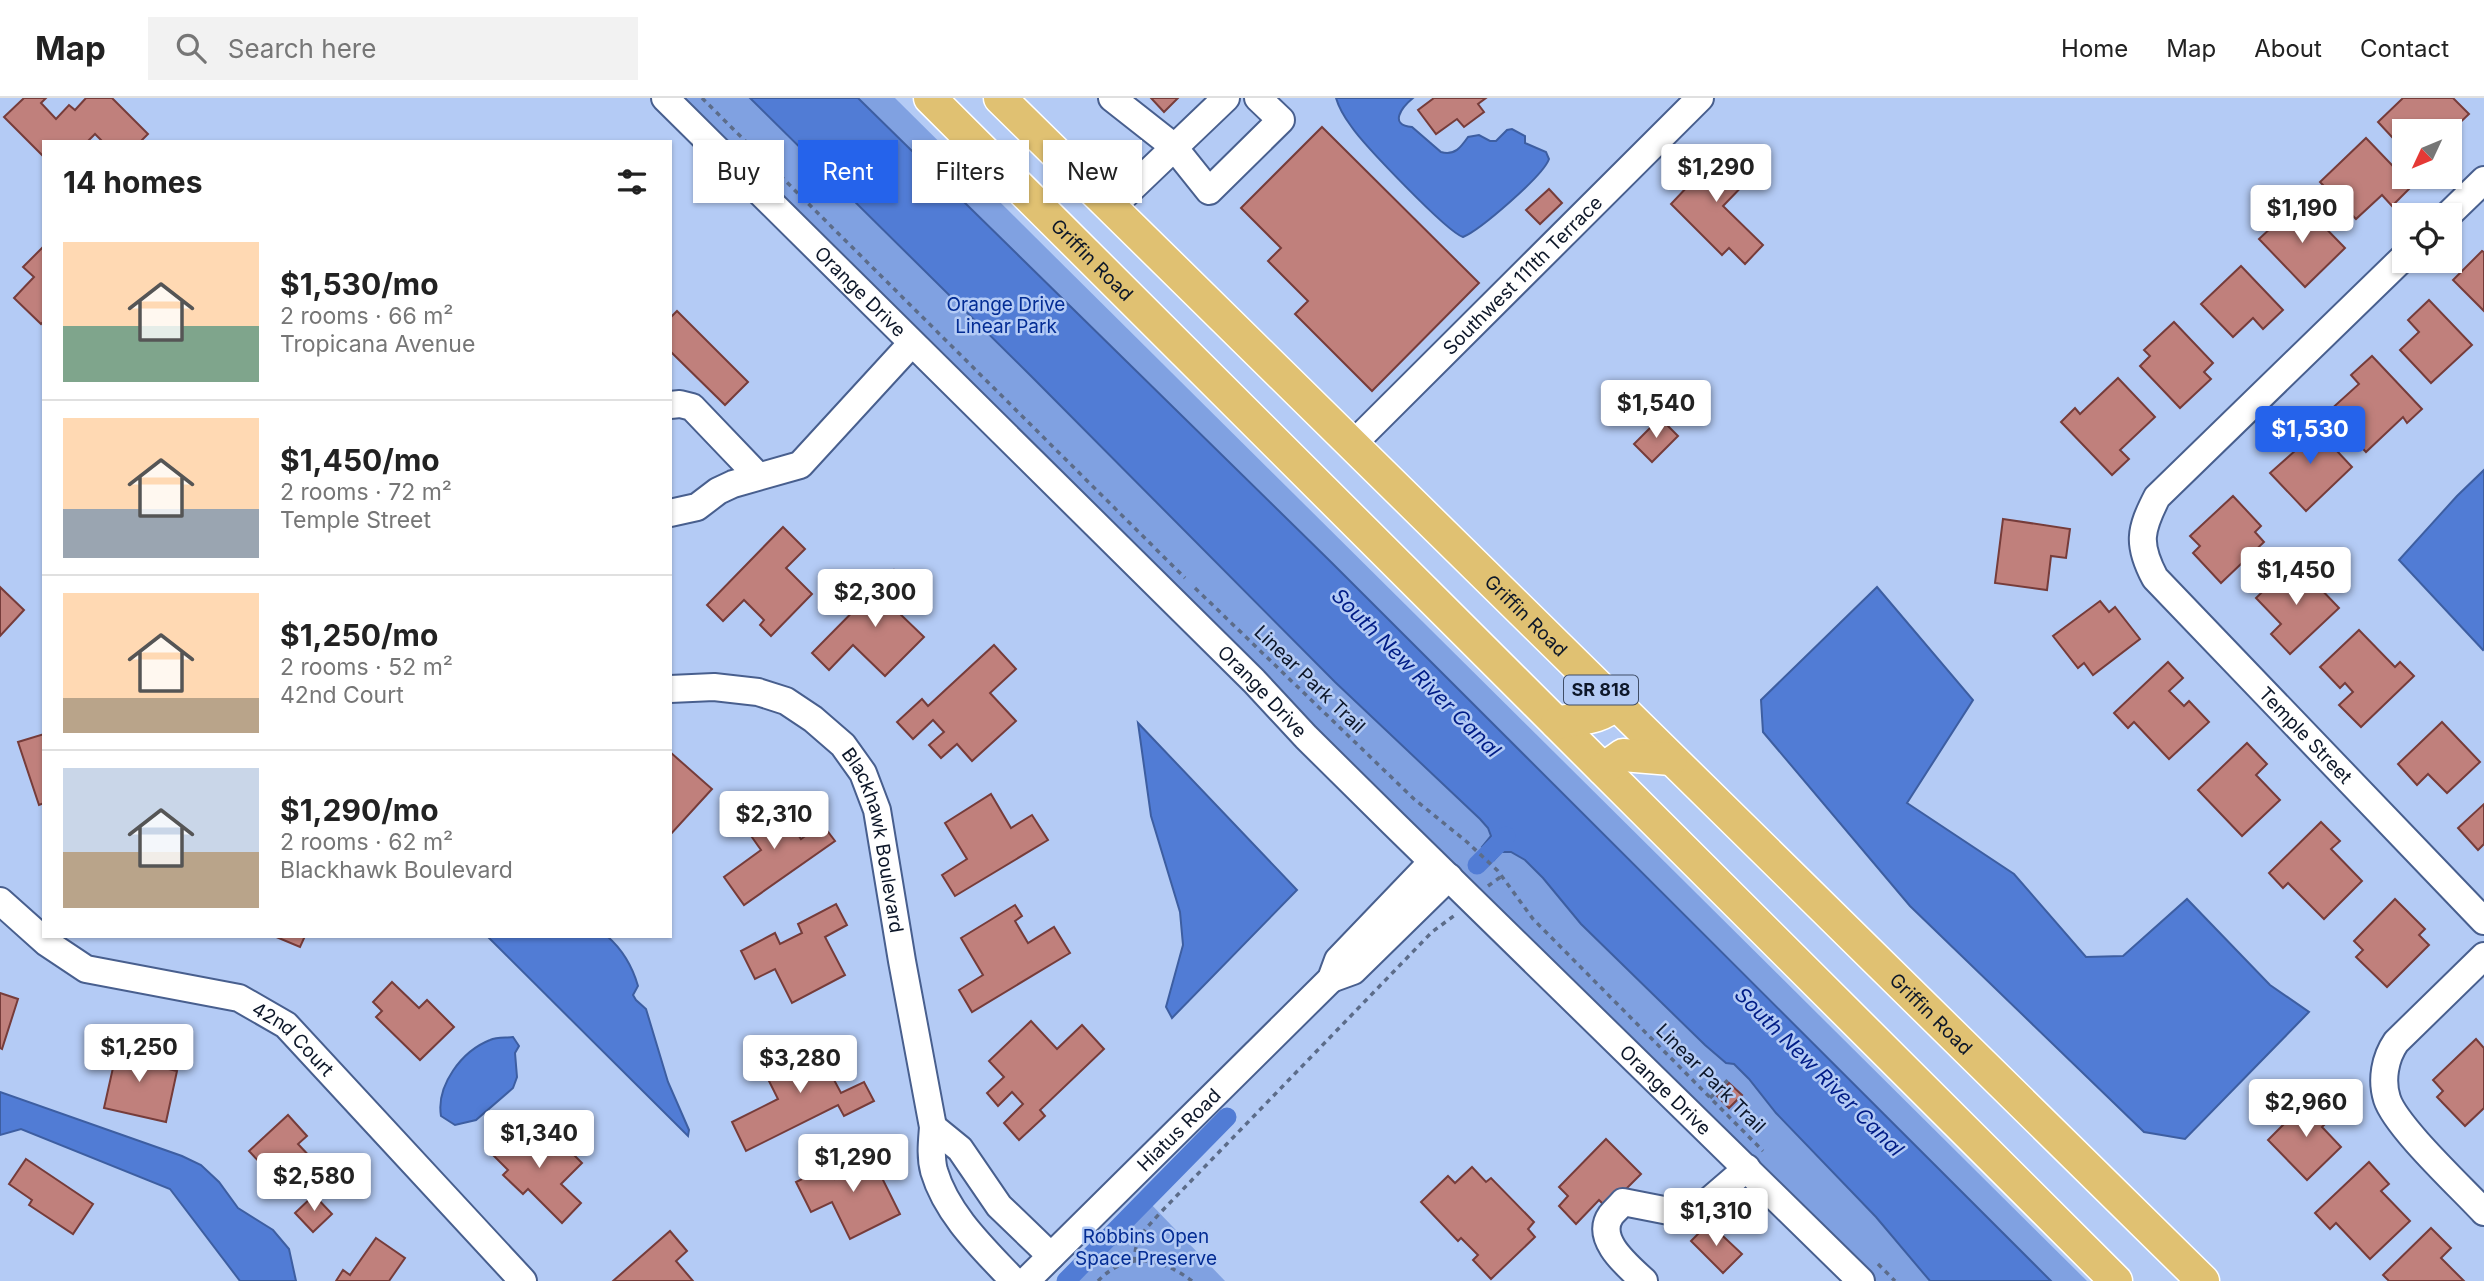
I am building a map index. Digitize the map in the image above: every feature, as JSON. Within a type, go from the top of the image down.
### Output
[{"type":"main road","name":"Griffin Road","points":[[930,98],[2116,1281]]},
{"type":"main road","name":"Griffin Road","points":[[1000,98],[2203,1281]]},
{"type":"main road","points":[[1557,723],[1570,719],[1591,719],[1615,704]]},
{"type":"main road","points":[[1603,768],[1623,755],[1671,759]]},
{"type":"street","name":"Orange Drive","points":[[665,98],[1441,869],[1756,1161],[1869,1272]]},
{"type":"street","points":[[1112,98],[1173,146],[1209,191],[1281,120],[1258,98]]},
{"type":"street","points":[[1111,208],[1226,98]]},
{"type":"street","name":"Southwest 111th Terrace","points":[[1352,446],[1697,101]]},
{"type":"street","points":[[2460,203],[2484,180]]},
{"type":"street","name":"Temple Street","points":[[2392,269],[2157,497],[2146,518],[2142,540],[2144,558],[2155,578],[2484,920]]},
{"type":"street","points":[[672,513],[697,507],[718,491],[733,484],[800,465],[912,343]]},
{"type":"street","points":[[672,405],[692,407],[758,476]]},
{"type":"street","name":"Blackhawk Boulevard","points":[[672,689],[714,687],[758,692],[786,701],[813,719],[843,745],[863,774],[877,810],[933,1127],[931,1150],[934,1171],[968,1232],[1014,1281]]},
{"type":"street","name":"Hiatus Road","points":[[1026,1281],[1331,979],[1353,971],[1441,869]]},
{"type":"street","name":"42nd Court","points":[[0,901],[47,943],[86,969],[239,998],[286,1025],[522,1281]]},
{"type":"street","points":[[2484,956],[2396,1042],[2388,1053],[2385,1073],[2387,1100],[2406,1129],[2484,1212]]},
{"type":"street","points":[[933,1127],[960,1149],[999,1206],[1051,1256]]},
{"type":"street","points":[[1644,1281],[1618,1256],[1607,1238],[1609,1217],[1623,1202],[1678,1213],[1704,1205],[1756,1161]]},
{"type":"path","name":"Linear Park Trail","points":[[702,98],[1196,589],[1414,799],[1503,875],[1513,895],[1533,919],[1710,1098],[1756,1161]]},
{"type":"path","points":[[1480,891],[1503,875]]},
{"type":"path","points":[[1135,1262],[1133,1249],[1160,1213],[1432,932],[1460,912]]},
{"type":"path","points":[[1710,1098],[1729,1079]]},
{"type":"path","points":[[1098,1281],[1109,1269],[1120,1263],[1156,1261],[1192,1281]]},
{"type":"path","points":[[1869,1272],[1895,1281]]},
{"type":"green space","name":"Orange Drive Linear Park","points":[[679,98],[895,98],[937,140],[912,140],[912,203],[1001,203],[2087,1281],[1873,1281],[784,202],[784,140],[721,140]]},
{"type":"green space","name":"Robbins Open Space Preserve","points":[[1146,1199],[1225,1281],[1067,1281]]},
{"type":"water","name":"South New River Canal","points":[[750,98],[858,98],[912,151],[912,203],[965,203],[1331,562],[2051,1281],[1930,1281],[1876,1217],[1776,1113],[1749,1079],[1734,1064],[1726,1063],[1705,1045],[1581,924],[1525,860],[1511,852],[1501,852],[1494,860],[1482,847],[1491,836],[1480,819],[1335,682],[856,203],[898,203],[898,140],[798,140],[798,145]]},
{"type":"water","points":[[1336,98],[1413,98],[1399,115],[1400,123],[1412,127],[1441,152],[1454,152],[1468,137],[1479,135],[1496,141],[1507,130],[1512,129],[1525,136],[1525,143],[1546,152],[1549,159],[1510,202],[1463,237],[1440,220],[1371,150],[1347,120]]},
{"type":"water","points":[[2484,470],[2484,649],[2483,650],[2399,560]]},
{"type":"water","points":[[1877,587],[1973,700],[1907,803],[2014,874],[2086,957],[2123,956],[2187,899],[2270,985],[2309,1012],[2185,1139],[2144,1132],[1910,906],[1763,732],[1761,700]]},
{"type":"water","points":[[1138,723],[1297,890],[1172,1018],[1166,1007],[1183,945],[1180,912],[1151,816]]},
{"type":"water","points":[[489,938],[609,938],[613,941],[633,971],[638,986],[633,995],[646,1009],[668,1082],[689,1130],[688,1136]]},
{"type":"water","points":[[513,1037],[519,1046],[515,1053],[517,1077],[513,1088],[476,1120],[455,1125],[441,1116],[447,1081],[461,1061],[490,1040]]},
{"type":"water","points":[[0,1092],[201,1165],[219,1182],[238,1208],[273,1230],[289,1249],[296,1281],[240,1281],[170,1189],[21,1129],[0,1135]]},
{"type":"building","points":[[24,98],[46,98],[41,103],[56,119],[69,105],[75,110],[86,98],[112,98],[148,134],[142,140],[101,140],[95,134],[89,140],[42,140],[42,155],[4,117]]},
{"type":"building","points":[[1151,98],[1178,98],[1164,112]]},
{"type":"building","points":[[1434,98],[1486,98],[1478,104],[1484,112],[1464,127],[1457,119],[1436,134],[1418,110]]},
{"type":"building","points":[[2403,98],[2453,98],[2469,114],[2462,121],[2392,119],[2392,137],[2378,122]]},
{"type":"building","points":[[1322,127],[1479,283],[1372,391],[1295,314],[1308,301],[1268,261],[1281,248],[1241,208]]},
{"type":"building","points":[[2366,138],[2392,165],[2392,189],[2409,189],[2392,203],[2392,206],[2382,195],[2356,219],[2320,182]]},
{"type":"building","points":[[1703,148],[1716,162],[1726,152],[1752,176],[1723,206],[1763,245],[1745,264],[1729,248],[1722,255],[1671,204],[1690,184],[1679,173]]},
{"type":"building","points":[[1549,189],[1562,203],[1540,224],[1526,210]]},
{"type":"building","points":[[2305,207],[2345,248],[2305,287],[2259,239],[2290,210],[2296,216]]},
{"type":"building","points":[[42,248],[41,324],[14,298],[34,277],[23,267]]},
{"type":"building","points":[[2484,252],[2484,311],[2453,280]]},
{"type":"building","points":[[2241,266],[2283,310],[2263,329],[2253,318],[2233,337],[2201,304]]},
{"type":"building","points":[[2429,300],[2472,345],[2431,383],[2400,350],[2419,332],[2408,320]]},
{"type":"building","points":[[677,311],[748,382],[725,405],[672,353],[672,316]]},
{"type":"building","points":[[2174,322],[2213,363],[2204,372],[2211,379],[2180,408],[2140,366],[2150,356],[2144,350]]},
{"type":"building","points":[[2372,356],[2422,409],[2407,423],[2403,417],[2366,452],[2328,412],[2359,384],[2351,375]]},
{"type":"building","points":[[2118,378],[2155,417],[2120,450],[2129,459],[2112,475],[2061,422],[2075,408],[2080,414]]},
{"type":"building","points":[[1660,418],[1678,436],[1652,462],[1634,444]]},
{"type":"building","points":[[2307,419],[2352,467],[2306,511],[2270,473],[2296,450],[2285,439]]},
{"type":"building","points":[[2233,496],[2261,526],[2255,532],[2264,542],[2221,583],[2193,553],[2200,546],[2190,536]]},
{"type":"building","points":[[2003,519],[2070,529],[2066,558],[2051,556],[2047,590],[1995,583]]},
{"type":"building","points":[[783,527],[805,549],[786,568],[812,594],[771,636],[760,625],[764,620],[744,600],[723,621],[707,605]]},
{"type":"building","points":[[2294,561],[2339,608],[2290,654],[2271,634],[2281,624],[2256,598]]},
{"type":"building","points":[[894,570],[916,592],[897,611],[924,637],[885,676],[853,645],[829,670],[812,653]]},
{"type":"building","points":[[0,587],[24,610],[0,636]]},
{"type":"building","points":[[2100,601],[2109,612],[2115,607],[2140,639],[2093,675],[2084,663],[2078,668],[2053,636]]},
{"type":"building","points":[[2359,630],[2395,667],[2400,662],[2414,676],[2361,727],[2339,705],[2353,692],[2345,683],[2340,688],[2320,667]]},
{"type":"building","points":[[994,645],[1016,669],[990,693],[1016,721],[972,761],[957,744],[941,758],[929,745],[944,732],[933,720],[913,739],[897,722],[922,699],[928,706]]},
{"type":"building","points":[[2168,662],[2183,678],[2169,691],[2184,706],[2189,701],[2209,722],[2169,759],[2134,722],[2128,728],[2114,713]]},
{"type":"building","points":[[2442,722],[2480,762],[2447,793],[2428,774],[2417,785],[2398,764]]},
{"type":"building","points":[[42,735],[42,804],[39,805],[18,742]]},
{"type":"building","points":[[2247,743],[2267,764],[2256,775],[2280,800],[2242,836],[2198,790]]},
{"type":"building","points":[[672,754],[712,789],[672,833]]},
{"type":"building","points":[[991,794],[1011,828],[1032,815],[1048,840],[955,896],[942,875],[967,859],[945,823]]},
{"type":"building","points":[[781,795],[792,810],[785,815],[801,839],[822,824],[835,841],[744,905],[724,877],[761,850],[742,823]]},
{"type":"building","points":[[2484,804],[2484,844],[2478,850],[2458,828]]},
{"type":"building","points":[[2321,822],[2340,841],[2331,849],[2362,881],[2324,919],[2288,883],[2283,888],[2269,873]]},
{"type":"building","points":[[2395,899],[2425,929],[2419,935],[2429,945],[2387,987],[2356,957],[2363,950],[2354,941]]},
{"type":"building","points":[[836,904],[847,925],[825,937],[845,975],[792,1003],[775,969],[755,979],[741,951],[775,933],[780,944],[802,933],[798,924]]},
{"type":"building","points":[[1015,905],[1022,916],[1015,921],[1028,943],[1054,927],[1070,953],[972,1012],[959,990],[983,975],[961,938]]},
{"type":"building","points":[[279,938],[304,938],[300,947]]},
{"type":"building","points":[[392,982],[419,1008],[427,1000],[454,1027],[420,1060],[376,1017],[382,1011],[373,1002]]},
{"type":"building","points":[[0,993],[18,999],[2,1049],[0,1048]]},
{"type":"building","points":[[1031,1021],[1057,1049],[1082,1025],[1104,1049],[1040,1110],[1045,1116],[1019,1140],[1004,1123],[1023,1104],[1012,1092],[998,1106],[987,1093],[1004,1077],[989,1061]]},
{"type":"building","points":[[121,1032],[140,1036],[134,1061],[177,1071],[166,1122],[104,1108]]},
{"type":"building","points":[[2476,1039],[2484,1048],[2484,1108],[2465,1126],[2437,1097],[2443,1091],[2433,1080]]},
{"type":"building","points":[[816,1041],[826,1062],[844,1053],[852,1068],[833,1078],[841,1093],[864,1082],[874,1101],[844,1116],[838,1105],[746,1151],[732,1122],[778,1099],[762,1067]]},
{"type":"building","points":[[1729,1083],[1742,1095],[1729,1108],[1717,1096]]},
{"type":"building","points":[[2313,1095],[2333,1116],[2322,1127],[2341,1147],[2307,1180],[2268,1140]]},
{"type":"building","points":[[288,1115],[307,1136],[298,1144],[329,1177],[308,1196],[272,1158],[263,1166],[249,1151]]},
{"type":"building","points":[[521,1123],[550,1152],[560,1141],[582,1163],[561,1184],[581,1203],[562,1223],[528,1189],[523,1194],[503,1175],[508,1170],[491,1153]]},
{"type":"building","points":[[1606,1139],[1641,1174],[1607,1208],[1599,1200],[1576,1224],[1559,1206],[1568,1196],[1559,1187]]},
{"type":"building","points":[[874,1147],[887,1173],[881,1176],[900,1214],[850,1239],[832,1202],[811,1212],[796,1182],[829,1166],[835,1179],[858,1168],[853,1158]]},
{"type":"building","points":[[26,1159],[93,1204],[73,1234],[29,1205],[32,1200],[9,1184]]},
{"type":"building","points":[[2369,1162],[2389,1184],[2381,1191],[2410,1221],[2370,1259],[2336,1223],[2330,1229],[2315,1213]]},
{"type":"building","points":[[1472,1167],[1486,1182],[1491,1178],[1534,1222],[1528,1229],[1535,1237],[1491,1279],[1473,1260],[1478,1255],[1461,1238],[1458,1241],[1421,1202],[1448,1176],[1455,1183]]},
{"type":"building","points":[[314,1195],[332,1214],[313,1232],[295,1213]]},
{"type":"building","points":[[1709,1223],[1742,1254],[1723,1273],[1691,1241]]},
{"type":"building","points":[[2431,1228],[2451,1248],[2441,1258],[2464,1281],[2389,1281],[2383,1275]]},
{"type":"building","points":[[670,1231],[687,1251],[676,1261],[693,1281],[613,1281]]},
{"type":"building","points":[[376,1238],[405,1258],[389,1281],[336,1281],[343,1270],[350,1275]]},
{"type":"waterway","points":[[1477,865],[1506,836]]},
{"type":"waterway","points":[[1066,1281],[1227,1117]]}]
